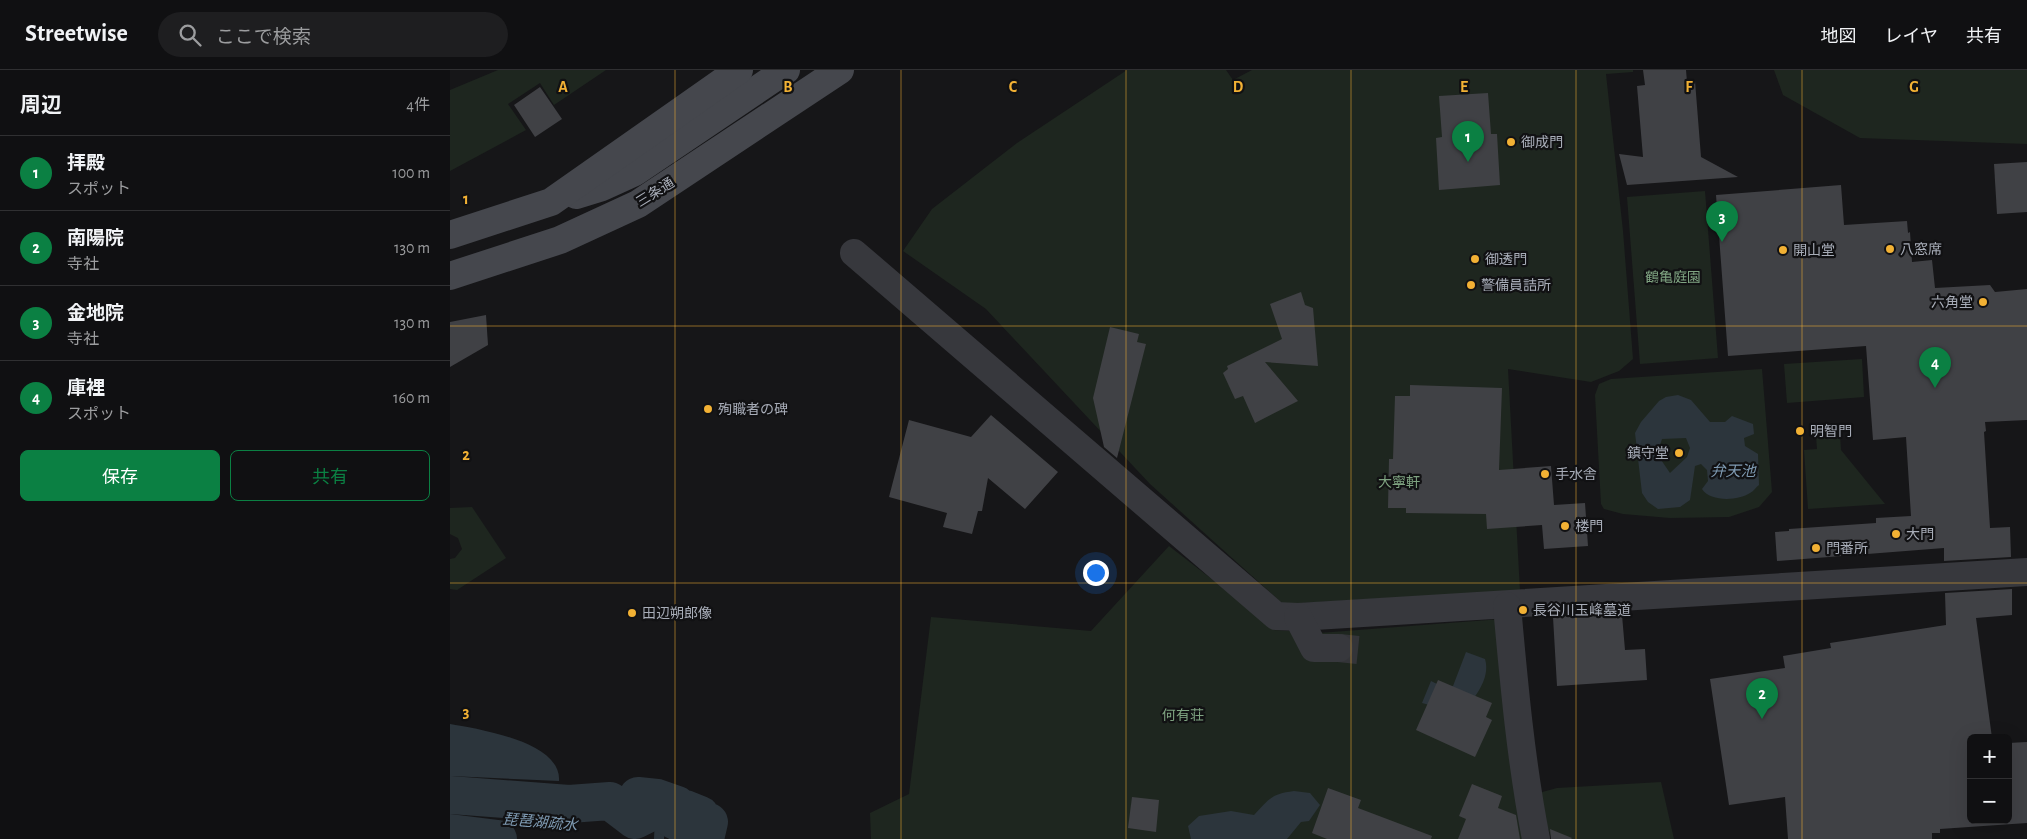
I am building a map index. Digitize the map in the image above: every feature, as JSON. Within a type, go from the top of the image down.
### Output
[{"type":"main road","points":[[551,202],[739,70]]},
{"type":"main road","points":[[450,235],[602,187],[635,172],[786,70]]},
{"type":"main road","name":"三条通","points":[[450,276],[560,240],[638,204],[840,70]]},
{"type":"street","points":[[854,253],[1276,616],[1298,617],[1507,606],[2027,572]]},
{"type":"street","points":[[1507,606],[1517,714],[1528,799],[1536,839]]},
{"type":"street","points":[[1298,617],[1314,648],[1339,648]]},
{"type":"green space","points":[[498,70],[606,70],[554,105],[540,83],[508,104],[526,130],[450,171],[450,90]]},
{"type":"green space","name":"大寧軒","points":[[1127,70],[1226,70],[1233,80],[1252,70],[1633,70],[1633,72],[1606,74],[1623,231],[1633,359],[1619,371],[1591,382],[1508,369],[1520,591],[1283,604],[1150,484],[986,309],[903,251],[932,209],[1017,143]]},
{"type":"green space","points":[[1774,70],[2027,70],[2027,144],[1860,138],[1783,95]]},
{"type":"green space","name":"鶴亀庭園","points":[[1705,191],[1718,358],[1640,364],[1627,197]]},
{"type":"green space","points":[[1862,359],[1864,397],[1787,403],[1784,364]]},
{"type":"green space","points":[[1762,369],[1772,492],[1759,507],[1729,517],[1670,518],[1623,514],[1604,509],[1601,504],[1595,395],[1599,384],[1611,379]]},
{"type":"green space","points":[[1840,434],[1841,450],[1885,504],[1808,509],[1804,450],[1817,449],[1816,436]]},
{"type":"green space","points":[[472,507],[506,558],[457,590],[450,589],[450,559],[455,558],[462,549],[458,538],[450,534],[450,508]]},
{"type":"green space","name":"何有荘","points":[[1169,546],[1262,618],[1274,630],[1319,633],[1501,619],[1531,839],[871,839],[870,813],[909,794],[931,617],[1091,631]]},
{"type":"green space","points":[[1661,782],[1674,839],[1552,839],[1535,794],[1557,788]]},
{"type":"water","name":"弁天池","points":[[1678,395],[1691,400],[1710,422],[1725,422],[1732,416],[1753,424],[1754,434],[1744,438],[1745,446],[1758,454],[1759,485],[1745,496],[1739,498],[1725,499],[1711,496],[1702,489],[1708,481],[1707,470],[1701,464],[1695,466],[1690,500],[1680,507],[1658,509],[1648,502],[1642,493],[1635,433],[1641,422],[1659,401],[1666,397]],"holes":[[[1686,438],[1690,448],[1687,457],[1670,473],[1657,454],[1662,439]]]},
{"type":"water","points":[[1466,652],[1485,659],[1486,674],[1480,688],[1462,714],[1422,703],[1431,681],[1443,687],[1453,686]]},
{"type":"water","points":[[450,724],[498,734],[533,747],[547,756],[556,768],[559,781],[450,776]]},
{"type":"water","points":[[1294,791],[1310,793],[1320,805],[1309,821],[1301,822],[1287,839],[1191,839],[1188,826],[1199,816],[1231,811],[1254,815],[1271,798]]},
{"type":"building","points":[[1643,70],[1686,70],[1687,82],[1695,81],[1701,157],[1738,177],[1627,185],[1619,154],[1643,157],[1637,86],[1645,85]]},
{"type":"building","points":[[540,87],[562,119],[535,137],[514,105]]},
{"type":"building","points":[[1488,93],[1491,134],[1497,134],[1500,185],[1439,190],[1436,138],[1442,137],[1439,96]]},
{"type":"building","points":[[2027,162],[2027,212],[1997,214],[1994,164]]},
{"type":"building","points":[[1841,185],[1844,225],[1907,221],[1908,233],[1910,232],[1912,262],[1932,260],[1935,288],[1990,285],[1995,292],[2027,289],[2027,420],[1985,422],[1986,431],[1984,432],[1990,528],[2010,527],[2011,557],[1944,561],[1944,548],[1777,561],[1775,532],[1789,531],[1789,529],[1876,523],[1876,518],[1911,516],[1906,437],[1873,440],[1866,346],[1728,356],[1716,195]]},
{"type":"building","points":[[1301,292],[1305,305],[1313,308],[1318,366],[1265,362],[1298,401],[1255,423],[1243,396],[1235,399],[1223,373],[1228,369],[1227,366],[1282,339],[1270,304]]},
{"type":"building","points":[[486,315],[488,345],[450,367],[450,322]]},
{"type":"building","points":[[1110,327],[1139,334],[1137,342],[1146,344],[1117,458],[1104,447],[1093,398]]},
{"type":"building","points":[[1410,385],[1502,388],[1499,470],[1551,466],[1554,505],[1585,503],[1588,546],[1544,549],[1542,525],[1487,529],[1486,514],[1406,513],[1406,508],[1388,508],[1389,459],[1393,459],[1395,396],[1410,396]]},
{"type":"building","points":[[991,415],[1058,472],[1025,509],[988,478],[982,511],[978,511],[972,534],[943,527],[947,513],[889,497],[909,420],[971,437]]},
{"type":"building","points":[[2012,589],[2012,615],[1976,618],[1991,734],[1967,734],[1967,824],[2012,824],[2012,743],[2027,742],[2027,823],[1940,829],[1940,833],[1932,833],[1932,839],[1788,839],[1785,797],[1729,805],[1710,679],[1785,668],[1783,656],[1831,648],[1830,643],[1946,625],[1945,593]]},
{"type":"building","points":[[1599,614],[1599,616],[1622,615],[1625,650],[1645,649],[1647,680],[1557,686],[1553,617]]},
{"type":"building","points":[[1438,680],[1492,703],[1486,717],[1492,720],[1475,757],[1416,730]]},
{"type":"building","points":[[1472,784],[1502,796],[1498,808],[1516,815],[1520,839],[1458,839],[1466,819],[1459,816]]},
{"type":"building","points":[[1328,788],[1361,800],[1358,808],[1432,836],[1431,839],[1327,839],[1312,833]]},
{"type":"building","points":[[1132,797],[1159,800],[1156,832],[1128,828]]},
{"type":"building","points":[[1550,829],[1572,838],[1551,839]]},
{"type":"waterway","points":[[450,795],[569,804],[610,801],[635,820],[647,814],[638,796],[657,798],[677,805],[672,819],[680,823],[685,809],[700,815],[701,820],[709,822],[705,839]]},
{"type":"waterway","points":[[659,839],[660,816],[666,802]]},
{"type":"waterway","points":[[674,839],[687,825],[693,812]]},
{"type":"waterway","points":[[450,833],[498,839]]},
{"type":"tunnel","points":[[1339,648],[1358,650]]},
{"type":"place","name":"御成門","points":[[1511,142]]},
{"type":"place","name":"拝殿","points":[[1468,162]]},
{"type":"place","name":"金地院","points":[[1722,242]]},
{"type":"place","name":"八窓席","points":[[1890,249]]},
{"type":"place","name":"開山堂","points":[[1783,250]]},
{"type":"place","name":"御透門","points":[[1475,259]]},
{"type":"place","name":"警備員詰所","points":[[1471,285]]},
{"type":"place","name":"六角堂","points":[[1983,302]]},
{"type":"place","name":"庫裡","points":[[1935,388]]},
{"type":"place","name":"殉職者の碑","points":[[708,409]]},
{"type":"place","name":"明智門","points":[[1800,431]]},
{"type":"place","name":"鎮守堂","points":[[1679,453]]},
{"type":"place","name":"手水舎","points":[[1545,474]]},
{"type":"place","name":"楼門","points":[[1565,526]]},
{"type":"place","name":"大門","points":[[1896,534]]},
{"type":"place","name":"門番所","points":[[1816,548]]},
{"type":"place","name":"長谷川玉峰墓道","points":[[1523,610]]},
{"type":"place","name":"田辺朔郎像","points":[[632,613]]},
{"type":"place","name":"南陽院","points":[[1762,719]]},
{"type":"water label","name":"琵琶湖疏水","points":[[540,822]]}]
